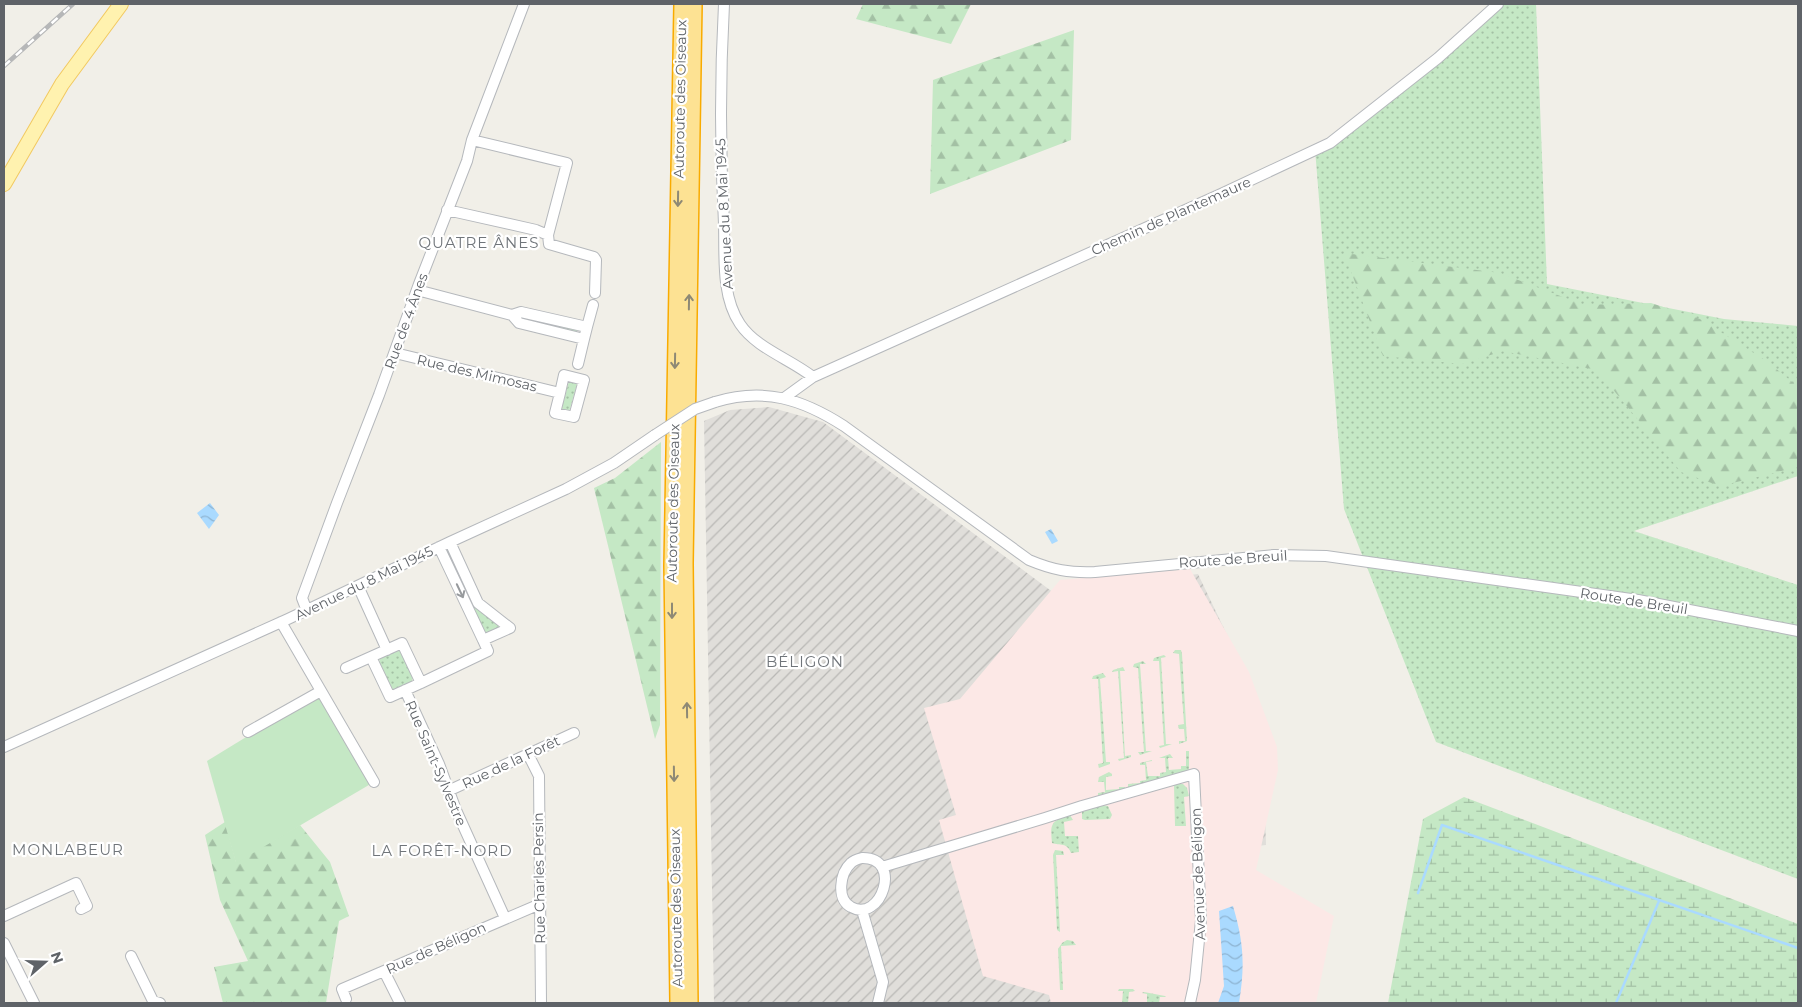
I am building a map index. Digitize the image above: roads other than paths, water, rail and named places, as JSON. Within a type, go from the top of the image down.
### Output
[{"type":"highway","points":[[675,4],[680,98]]},
{"type":"highway","name":"Autoroute des Oiseaux","points":[[678,1003],[672,566],[682,4]]},
{"type":"highway","name":"Autoroute des Oiseaux","points":[[690,1003],[685,563],[694,4]]},
{"type":"highway","points":[[692,153],[703,4]]},
{"type":"main road","points":[[5,180],[62,84],[121,4]]},
{"type":"street","name":"Rue de 4 Ânes","points":[[307,610],[302,598],[467,161],[472,140],[524,4]]},
{"type":"street","name":"Avenue du 8 Mai 1945","points":[[724,4],[721,163],[729,300],[740,325],[764,346],[813,377]]},
{"type":"street","name":"Chemin de Plantemaure","points":[[813,377],[1221,194],[1330,142],[1438,58],[1498,4]]},
{"type":"street","points":[[472,140],[567,163],[548,235],[549,244],[594,257],[596,260],[595,293]]},
{"type":"street","points":[[447,210],[536,230],[548,235]]},
{"type":"street","points":[[417,290],[512,315],[521,312],[587,327]]},
{"type":"street","points":[[578,364],[593,305]]},
{"type":"street","points":[[512,315],[519,324],[584,339]]},
{"type":"street","name":"Rue des Mimosas","points":[[395,353],[560,393]]},
{"type":"street","points":[[784,398],[813,377]]},
{"type":"street","name":"Route de Breuil","points":[[715,402],[748,395],[784,398],[805,404],[822,412],[1029,560],[1050,569],[1070,573],[1095,572],[1274,555],[1326,556],[1638,600],[1798,631]]},
{"type":"street","name":"Avenue du 8 Mai 1945","points":[[4,747],[281,622],[566,489],[614,464],[690,412],[715,402]]},
{"type":"street","points":[[450,542],[478,603],[510,628],[483,640]]},
{"type":"street","points":[[371,657],[390,697],[488,651],[439,547]]},
{"type":"street","points":[[358,586],[387,650]]},
{"type":"street","points":[[281,622],[374,782]]},
{"type":"street","points":[[346,668],[402,643],[421,682]]},
{"type":"street","name":"Rue Saint-Sylvestre","points":[[404,690],[439,764],[448,790],[505,918]]},
{"type":"street","points":[[248,732],[321,691]]},
{"type":"street","name":"Rue de la Forêt","points":[[448,790],[574,733]]},
{"type":"street","name":"Rue Charles Persin","points":[[528,754],[538,776],[541,1003]]},
{"type":"street","name":"Avenue de Béligon","points":[[882,867],[1194,774],[1202,920],[1195,980],[1190,1003]]},
{"type":"street","points":[[862,858],[872,859],[882,867],[885,879],[880,895],[872,906],[862,910],[851,907],[843,898],[841,887],[845,872],[852,862],[862,858]]},
{"type":"street","points":[[4,916],[76,883],[86,906],[81,909]]},
{"type":"street","name":"Rue de Béligon","points":[[346,999],[342,989],[540,904]]},
{"type":"street","points":[[862,910],[883,982],[878,1003]]},
{"type":"street","points":[[4,943],[34,1003]]},
{"type":"street","points":[[131,956],[154,1002]]},
{"type":"street","points":[[384,971],[400,1003]]},
{"type":"water","points":[[210,503],[219,515],[209,529],[197,513]]},
{"type":"water","points":[[1051,529],[1058,541],[1052,544],[1045,532]]},
{"type":"water","points":[[1233,906],[1241,943],[1243,966],[1239,1003],[1218,1003],[1224,986],[1219,911]]},
{"type":"waterway","points":[[1418,893],[1442,825],[1798,948]]},
{"type":"waterway","points":[[1616,1003],[1659,901]]},
{"type":"railway","points":[[4,66],[73,4]]},
{"type":"district","name":"QUATRE ÂNES","points":[[479,242]]},
{"type":"district","name":"BÉLIGON","points":[[805,661]]},
{"type":"district","name":"MONLABEUR","points":[[68,849]]},
{"type":"district","name":"LA FORÊT-NORD","points":[[442,850]]}]
